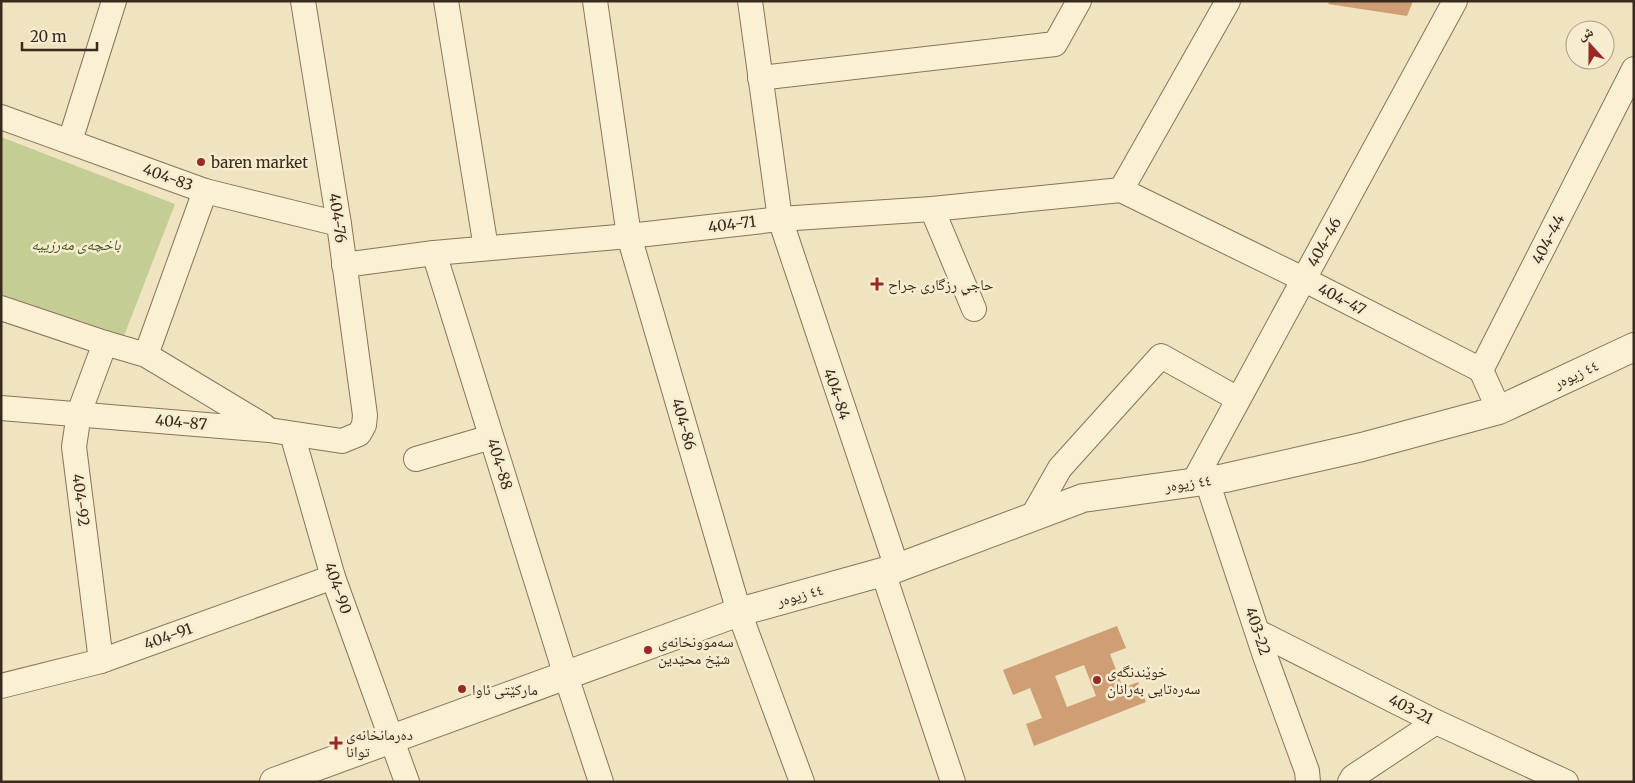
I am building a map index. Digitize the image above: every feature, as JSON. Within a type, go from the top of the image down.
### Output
[{"type":"street","points":[[70,141],[114,1]]},
{"type":"street","name":"404-76","points":[[303,1],[339,224],[364,415],[364,426],[359,434]]},
{"type":"street","points":[[446,1],[486,248]]},
{"type":"street","name":"404-86","points":[[595,1],[629,236],[739,612],[802,782]]},
{"type":"street","name":"404-84","points":[[750,1],[780,218],[827,363],[953,782]]},
{"type":"street","points":[[760,78],[1055,44],[1079,1]]},
{"type":"street","points":[[1121,190],[1228,1]]},
{"type":"street","name":"404-46","points":[[1200,482],[1238,399],[1455,1]]},
{"type":"street","name":"404-44","points":[[1481,370],[1634,69]]},
{"type":"street","name":"404-83","points":[[1,117],[205,191],[339,224]]},
{"type":"street","name":"404-71","points":[[344,265],[434,253],[629,236],[780,218],[932,209],[1121,190]]},
{"type":"street","name":"404-47","points":[[1121,190],[1303,279],[1481,370]]},
{"type":"street","points":[[146,355],[205,191]]},
{"type":"street","points":[[932,209],[974,310]]},
{"type":"street","name":"404-88","points":[[434,253],[601,782]]},
{"type":"street","points":[[1,308],[146,355],[281,432]]},
{"type":"street","name":"404-92","points":[[101,661],[74,446],[79,413],[105,343]]},
{"type":"street","name":"٤٤ زیوەر","points":[[274,782],[739,612],[890,570],[1083,498],[1225,478],[1362,447],[1499,410],[1634,348]]},
{"type":"street","points":[[1032,517],[1060,468],[1161,356],[1238,399]]},
{"type":"street","points":[[1481,370],[1499,410]]},
{"type":"street","name":"404-87","points":[[1,408],[79,413],[281,432],[342,441],[351,439],[359,434]]},
{"type":"street","name":"404-90","points":[[281,432],[407,782]]},
{"type":"street","points":[[416,459],[491,437]]},
{"type":"street","name":"403-22","points":[[1200,482],[1258,632],[1307,770],[1308,782]]},
{"type":"street","name":"404-91","points":[[1,686],[101,661],[333,577]]},
{"type":"street","name":"403-21","points":[[1258,632],[1436,722],[1566,782]]},
{"type":"street","points":[[1350,782],[1354,777],[1436,722]]},
{"type":"green space","name":"باخچەی مەرزییە","points":[[1,137],[175,204],[124,336],[1,295]]},
{"type":"building","points":[[1330,1],[1413,1],[1407,16],[1328,4]]},
{"type":"building","points":[[1117,626],[1126,648],[1110,654],[1123,688],[1138,682],[1146,702],[1034,746],[1026,724],[1042,718],[1030,688],[1013,695],[1003,670]],"holes":[[[1084,665],[1096,696],[1067,707],[1055,676]]]},
{"type":"place","name":"baren market","points":[[201,162]]},
{"type":"place","name":"حاجي رزگارى جراح","points":[[877,284]]},
{"type":"place","name":"سەموونخانەی شێخ محێدین","points":[[648,650]]},
{"type":"place","name":"خوێندنگەی سەرەتایی بەرانان","points":[[1097,680]]},
{"type":"place","name":"مارکێتی ئاوا","points":[[462,689]]},
{"type":"place","name":"دەرمانخانەی توانا","points":[[336,743]]}]
